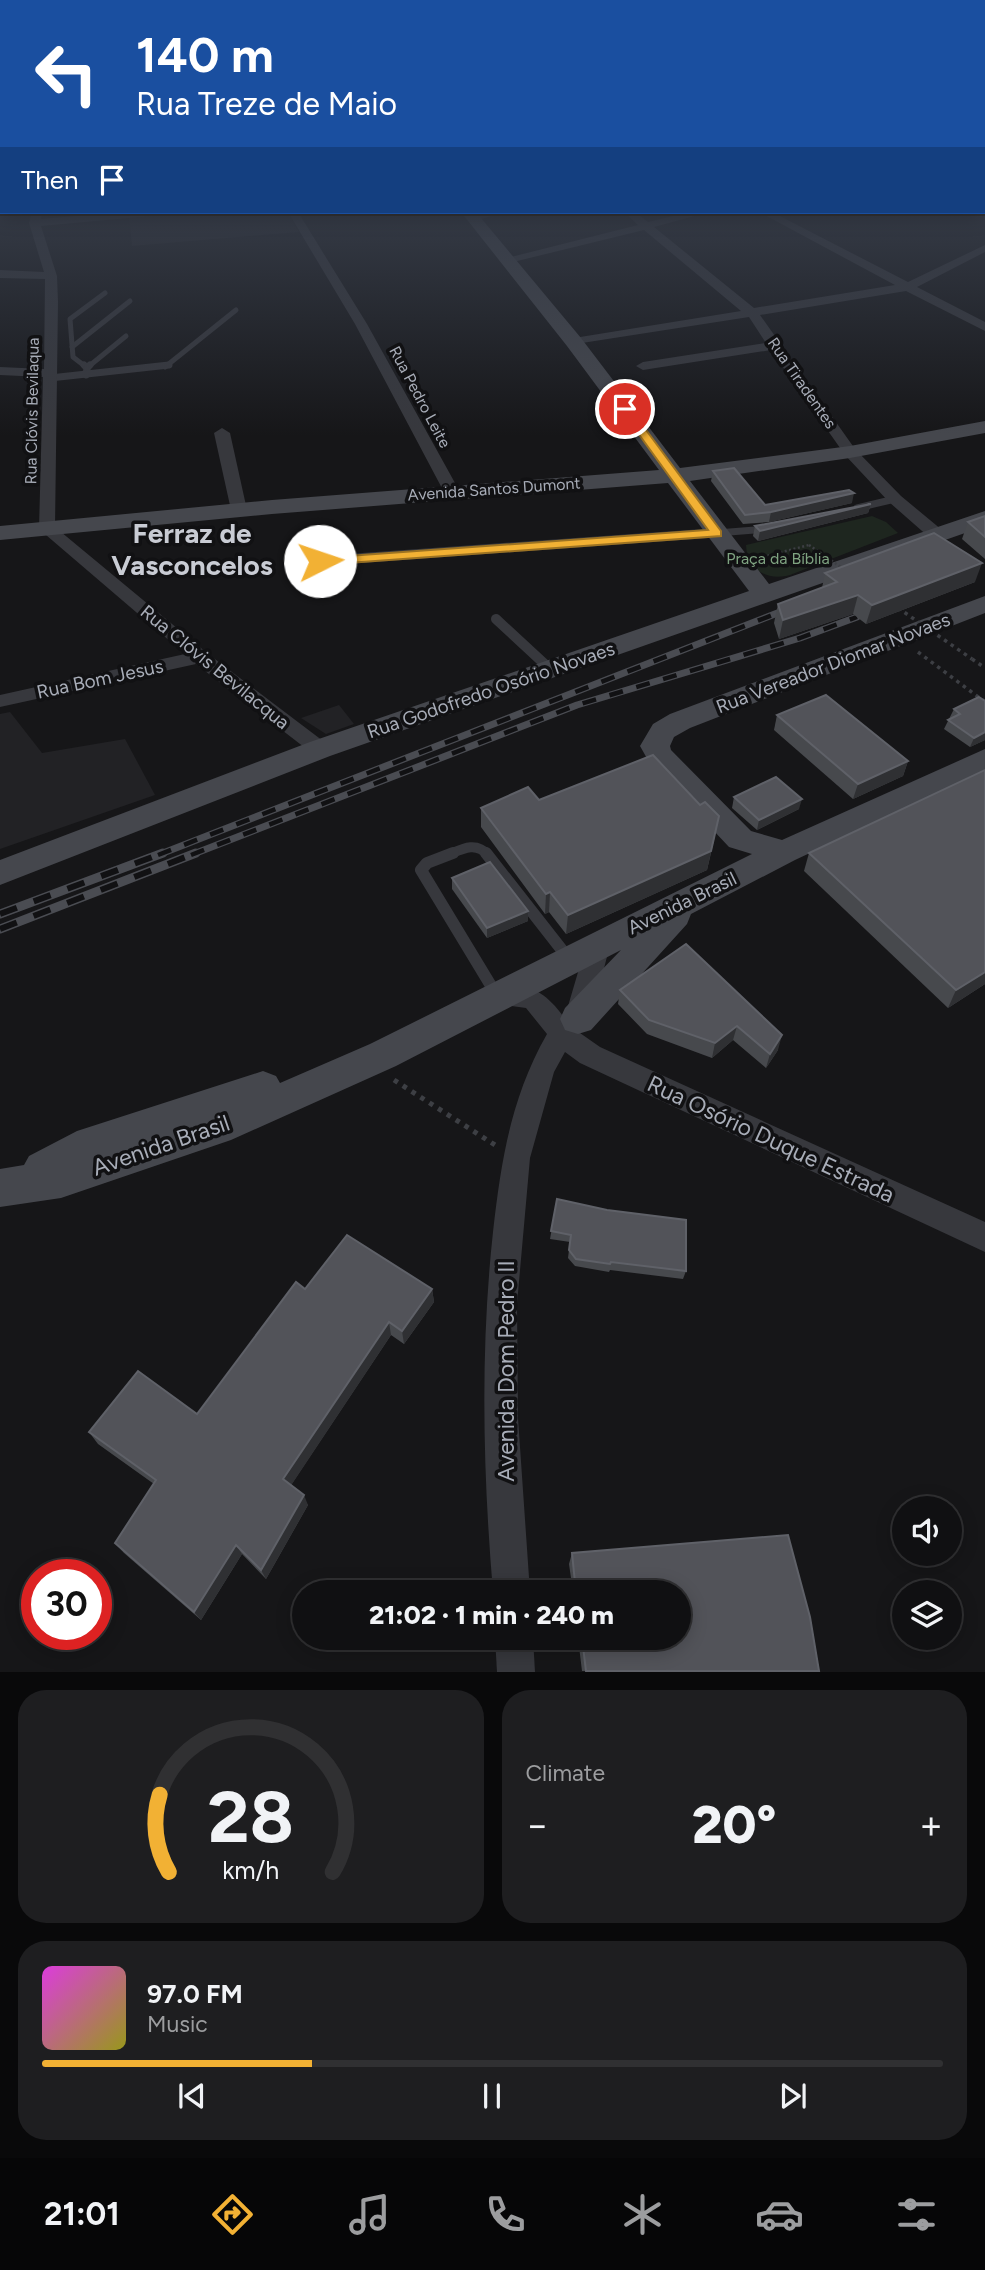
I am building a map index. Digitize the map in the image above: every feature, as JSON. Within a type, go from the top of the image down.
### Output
[{"type":"main road","points":[[526,280],[677,475],[716,533],[764,595]]},
{"type":"main road","name":"Avenida Santos Dumont","points":[[0,533],[239,510],[677,475],[850,452],[985,427]]},
{"type":"main road","name":"Rua Godofredo Osório Novaes","points":[[0,873],[320,749],[985,518]]},
{"type":"main road","name":"Rua Vereador Diomar Novaes","points":[[740,839],[659,755],[655,746],[663,731],[680,721],[985,604]]},
{"type":"main road","name":"Avenida Brasil","points":[[6,1187],[61,1180],[217,1128],[374,1058],[785,852],[985,759]]},
{"type":"main road","points":[[738,875],[743,856],[740,839],[785,852]]},
{"type":"main road","points":[[570,1026],[691,900]]},
{"type":"street","name":"Rua Clóvis Bevilaqua","points":[[47,529],[51,280]]},
{"type":"street","name":"Rua Pedro Leite","points":[[334,280],[452,492]]},
{"type":"street","name":"Rua Tiradentes","points":[[712,280],[753,314],[850,452],[895,499],[936,534]]},
{"type":"street","points":[[894,280],[985,327]]},
{"type":"street","points":[[575,342],[907,287],[921,280]]},
{"type":"street","points":[[643,366],[776,345]]},
{"type":"street","points":[[0,371],[50,376]]},
{"type":"street","points":[[222,433],[239,510]]},
{"type":"street","name":"Rua Clóvis Bevilacqua","points":[[47,529],[200,657],[320,749]]},
{"type":"street","points":[[320,561],[716,533]]},
{"type":"street","name":"Rua Bom Jesus","points":[[0,701],[200,657]]},
{"type":"street","name":"Avenida Dom Pedro II","points":[[510,1580],[501,1418],[501,1304],[516,1158],[541,1069],[570,1026],[583,952]]},
{"type":"street","points":[[498,996],[533,999],[570,1026]]},
{"type":"street","name":"Rua Osório Duque Estrada","points":[[570,1026],[590,1055],[985,1237]]},
{"type":"street","points":[[515,1650],[516,1671]]},
{"type":"lane","points":[[86,372],[73,357],[70,319],[105,293]]},
{"type":"lane","points":[[72,347],[130,301]]},
{"type":"lane","points":[[50,376],[167,367],[236,310]]},
{"type":"lane","points":[[86,372],[126,337]]},
{"type":"lane","points":[[850,509],[895,499]]},
{"type":"lane","points":[[716,533],[770,528]]},
{"type":"lane","points":[[496,619],[550,669]]},
{"type":"lane","points":[[498,996],[421,870],[427,863],[471,846],[483,849],[583,952]]},
{"type":"path","points":[[764,557],[809,545],[854,576]]},
{"type":"path","points":[[888,600],[985,668]]},
{"type":"path","points":[[898,637],[985,702]]},
{"type":"path","points":[[374,1058],[516,1158]]},
{"type":"shaded area","points":[[339,705],[354,724],[326,734],[301,718]]},
{"type":"shaded area","points":[[10,712],[42,753],[125,739],[155,795],[0,849],[0,714]]},
{"type":"green space","name":"Praça da Bíblia","points":[[872,516],[886,522],[898,533],[790,575],[774,576],[760,572],[750,562],[747,554],[746,545]]},
{"type":"building","points":[[734,468],[765,505],[849,490],[854,493],[771,512],[745,515],[713,471]]},
{"type":"building","points":[[871,504],[760,531],[755,526]]},
{"type":"building","points":[[985,516],[985,537],[968,522]]},
{"type":"building","points":[[934,533],[982,563],[872,605],[858,595],[783,620],[778,604],[837,582],[825,573]]},
{"type":"building","points":[[826,695],[908,761],[858,784],[777,715]]},
{"type":"building","points":[[979,697],[985,701],[985,732],[974,738],[948,720],[960,714],[954,709]]},
{"type":"building","points":[[653,755],[700,805],[705,802],[719,816],[711,851],[568,915],[550,892],[546,894],[481,808],[528,787],[539,800]]},
{"type":"building","points":[[985,770],[985,972],[956,990],[809,853]]},
{"type":"building","points":[[776,777],[802,799],[759,820],[734,797]]},
{"type":"building","points":[[490,862],[528,911],[487,928],[452,878]]},
{"type":"building","points":[[686,944],[782,1035],[770,1054],[737,1026],[715,1043],[649,1020],[620,990]]},
{"type":"building","points":[[557,1199],[607,1210],[686,1220],[686,1271],[576,1259],[569,1250],[571,1235],[551,1231]]},
{"type":"building","points":[[347,1235],[432,1289],[402,1331],[389,1322],[283,1479],[304,1495],[261,1570],[236,1545],[194,1612],[115,1543],[156,1480],[89,1432],[138,1371],[197,1414],[296,1282],[305,1289]]},
{"type":"building","points":[[788,1535],[810,1617],[819,1671],[586,1671],[583,1650],[691,1650],[691,1580],[575,1580],[572,1553]]},
{"type":"railway","points":[[158,855],[793,607]]},
{"type":"railway","points":[[191,855],[577,705],[800,638],[857,617]]},
{"type":"railway","points":[[0,914],[163,853]]},
{"type":"railway","points":[[0,929],[196,853]]},
{"type":"district","name":"Ferraz de Vasconcelos","points":[[192,549]]},
{"type":"route","points":[[320,561],[716,533],[677,475],[625,409]]}]
